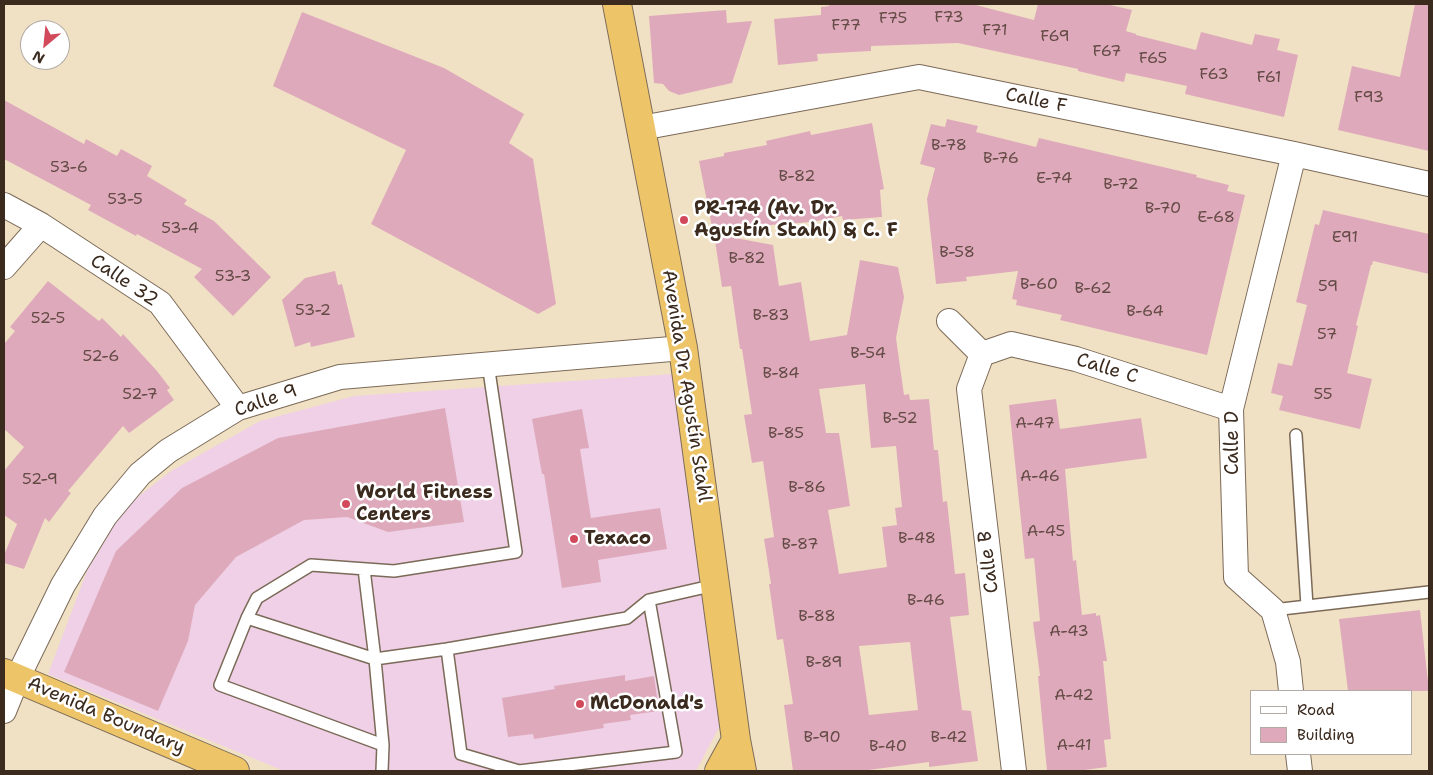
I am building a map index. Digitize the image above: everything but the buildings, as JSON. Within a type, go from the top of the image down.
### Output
[{"type":"highway","name":"Avenida Dr. Agustín Stahl","points":[[617,4],[683,348],[736,740],[742,771]]},
{"type":"highway","name":"Avenida Boundary","points":[[10,676],[235,771]]},
{"type":"highway","points":[[719,771],[736,740]]},
{"type":"street","name":"Calle F","points":[[642,128],[919,77],[1294,154],[1429,184]]},
{"type":"street","name":"Calle D","points":[[1273,610],[1236,577],[1231,409],[1294,154]]},
{"type":"street","name":"Calle 32","points":[[4,205],[41,225],[160,303],[238,408]]},
{"type":"street","points":[[4,268],[41,225]]},
{"type":"street","points":[[949,321],[982,354]]},
{"type":"street","name":"Calle C","points":[[982,354],[1011,344],[1076,359],[1231,409]]},
{"type":"street","name":"Calle 9","points":[[4,711],[10,676],[105,516],[140,474],[168,451],[238,408],[340,377],[683,348]]},
{"type":"street","name":"Calle B","points":[[982,354],[969,389],[1014,771]]},
{"type":"street","points":[[1273,610],[1288,662],[1291,690]]},
{"type":"street","points":[[1298,755],[1300,771]]},
{"type":"lane","points":[[383,745],[220,686],[257,598],[311,565],[394,571],[516,552],[488,364]]},
{"type":"lane","points":[[1296,435],[1307,606]]},
{"type":"lane","points":[[364,569],[383,745],[382,771]]},
{"type":"lane","points":[[247,618],[375,658],[447,649],[627,618],[649,600],[715,585]]},
{"type":"lane","points":[[1273,610],[1429,592]]},
{"type":"lane","points":[[447,649],[461,754],[519,771],[676,752],[649,600]]},
{"type":"lane","points":[[616,759],[617,771]]},
{"type":"shaded area","points":[[674,374],[723,720],[696,771],[284,771],[48,674],[87,571],[125,507],[171,471],[260,421],[354,396]]},
{"type":"place","name":"PR-174 (Av. Dr. Agustín Stahl) & C. F","points":[[684,220]]},
{"type":"place","name":"World Fitness Centers","points":[[346,504]]},
{"type":"place","name":"Texaco","points":[[574,539]]},
{"type":"place","name":"McDonald's","points":[[580,704]]}]
